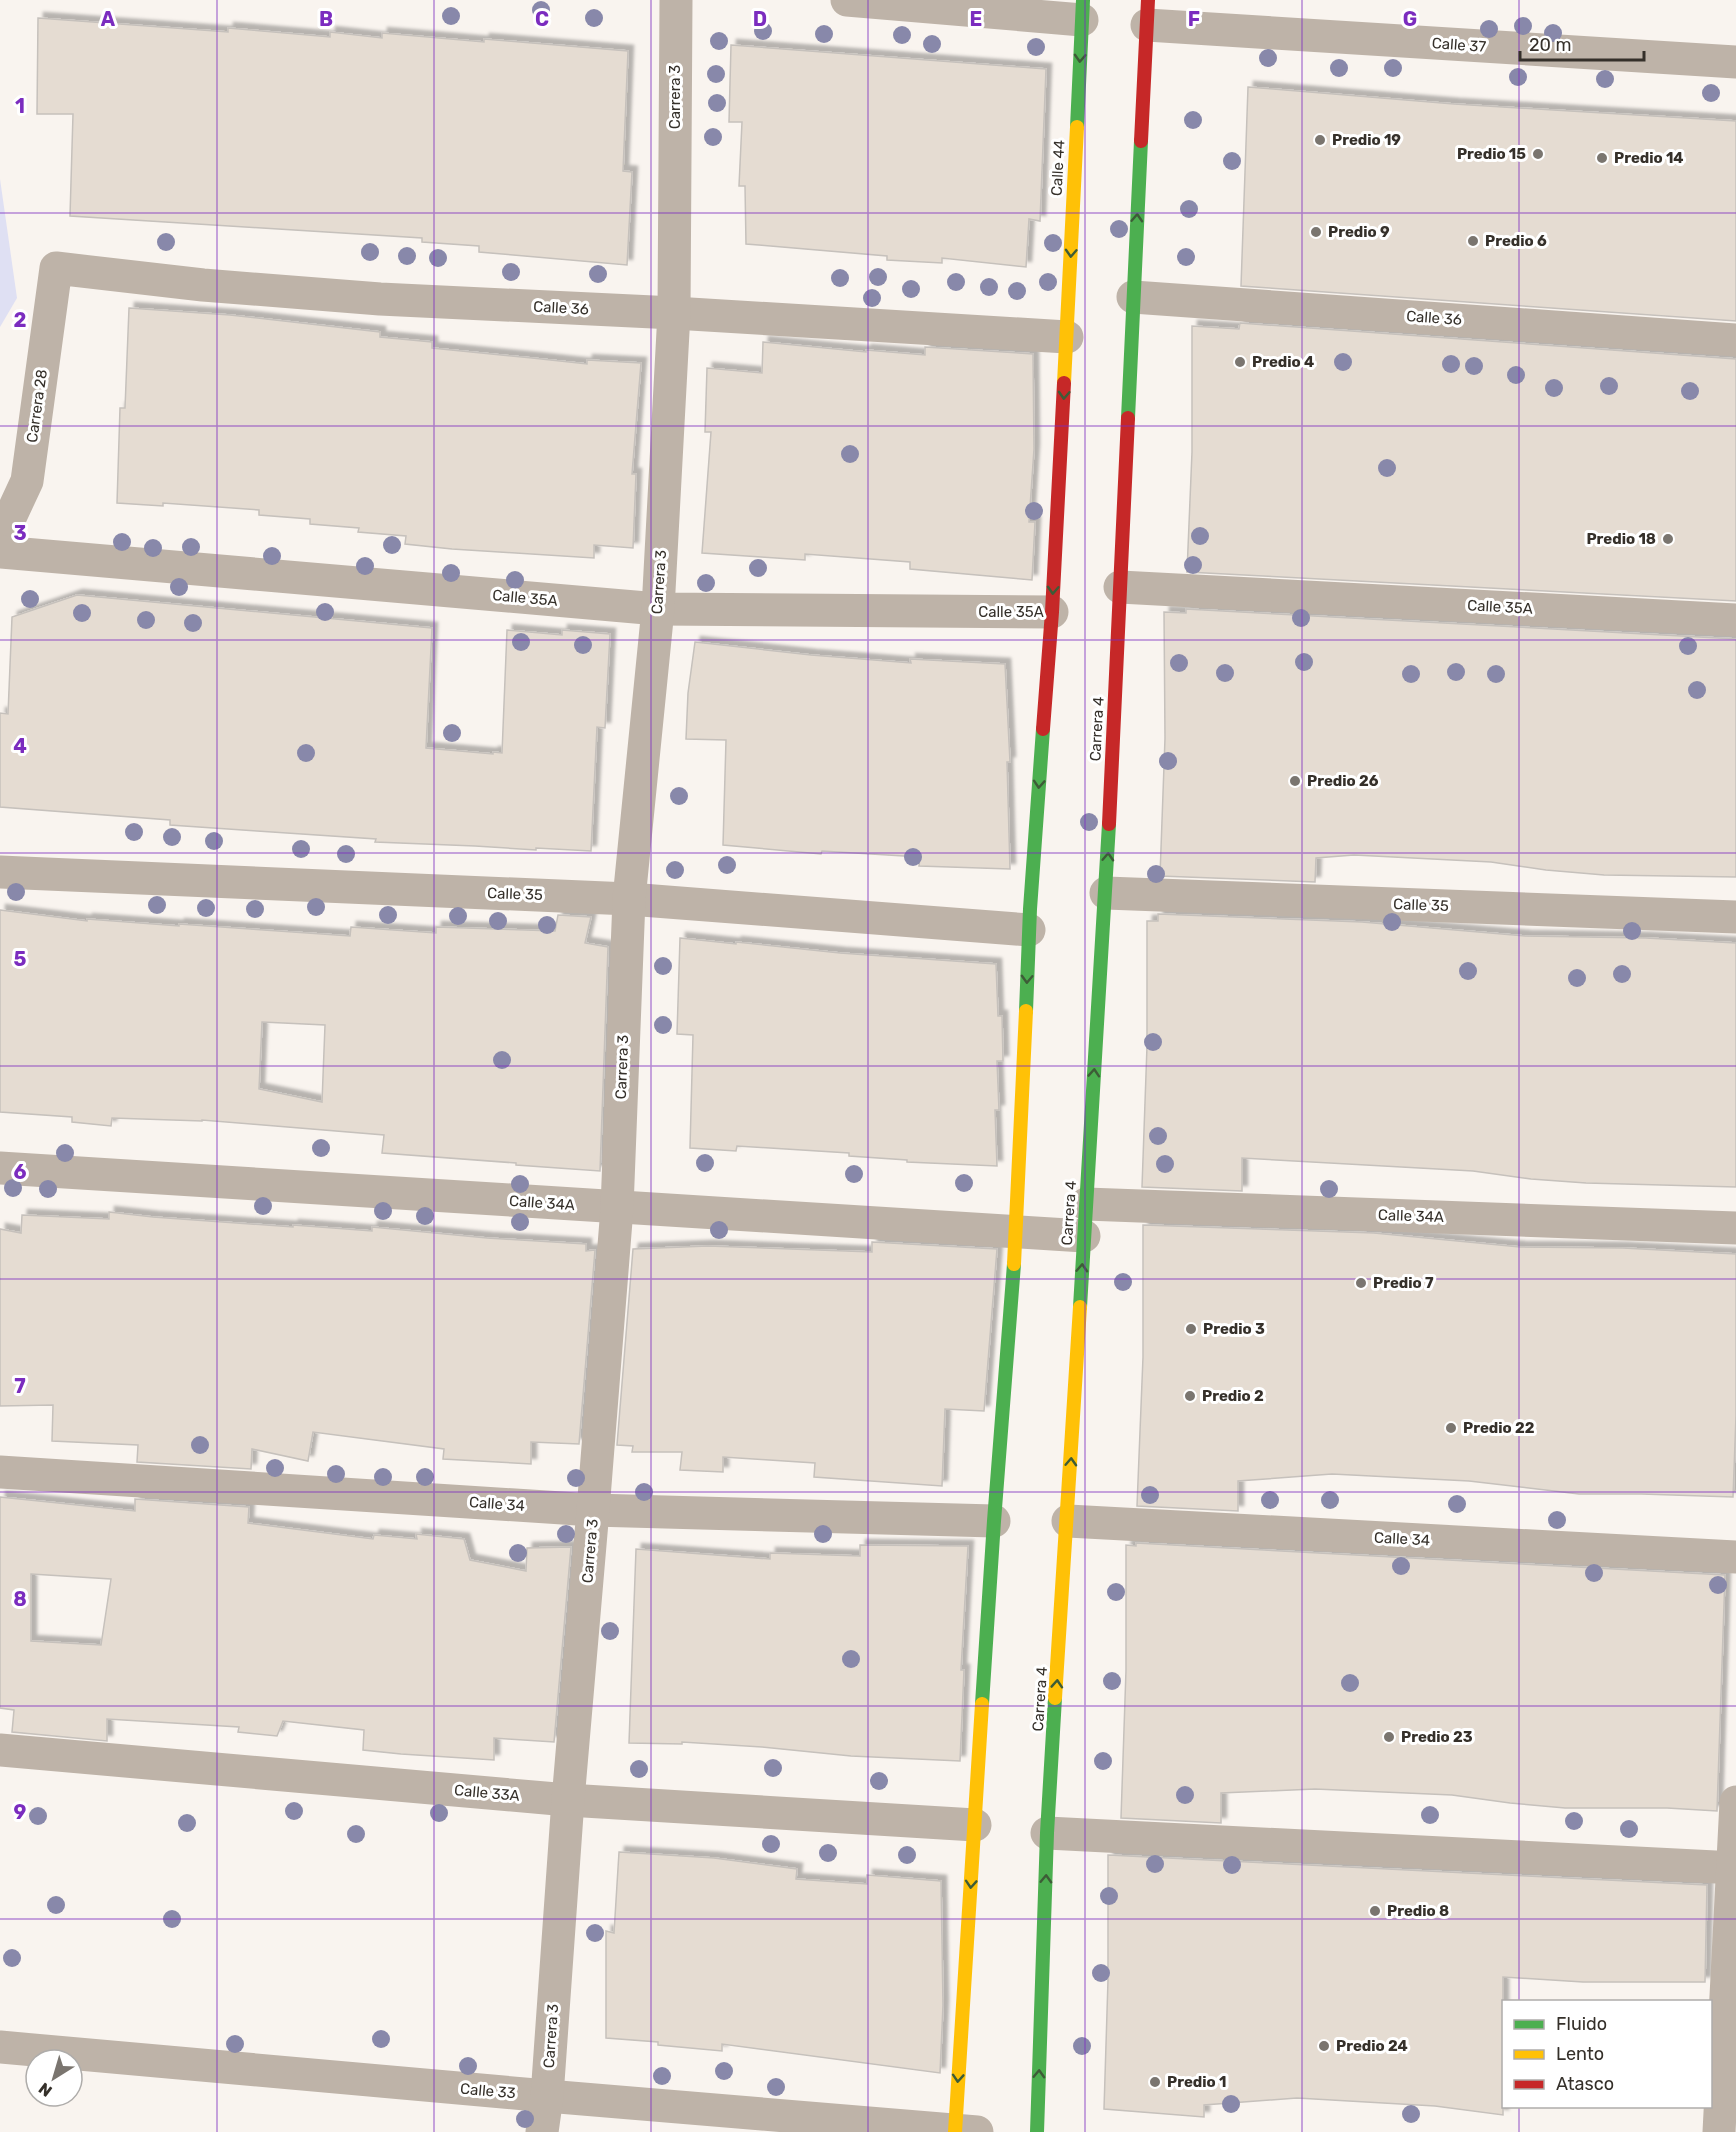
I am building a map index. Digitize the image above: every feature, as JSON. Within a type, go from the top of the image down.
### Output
[{"type":"main road","name":"Calle 44","points":[[1067,337],[1082,10]]},
{"type":"main road","points":[[1133,297],[1147,13]]},
{"type":"main road","name":"Carrera 4","points":[[1037,2132],[1047,1833],[1106,893],[1133,297]]},
{"type":"main road","points":[[962,2131],[975,1826],[994,1521],[1017,1231],[1029,930],[1052,612],[1067,337]]},
{"type":"street","name":"Carrera 3","points":[[542,2132],[547,2096],[568,1800],[617,1208],[629,899],[658,609],[674,313],[676,0]]},
{"type":"street","points":[[847,0],[1082,10]]},
{"type":"street","name":"Calle 37","points":[[1147,13],[1736,62]]},
{"type":"street","name":"Calle 36","points":[[56,268],[202,285],[380,299],[674,313],[1067,337]]},
{"type":"street","name":"Carrera 28","points":[[0,539],[27,481],[56,268]]},
{"type":"street","name":"Calle 36","points":[[1133,297],[1736,340]]},
{"type":"street","name":"Calle 35A","points":[[0,552],[658,609],[1052,612]]},
{"type":"street","name":"Calle 35A","points":[[1120,586],[1736,620]]},
{"type":"street","name":"Calle 35","points":[[0,872],[629,899],[1029,930]]},
{"type":"street","name":"Calle 35","points":[[1106,893],[1736,917]]},
{"type":"street","name":"Calle 34A","points":[[0,1168],[1084,1236]]},
{"type":"street","name":"Calle 34A","points":[[1086,1204],[1736,1228]]},
{"type":"street","name":"Calle 34","points":[[0,1472],[593,1510],[994,1521]]},
{"type":"street","name":"Calle 34","points":[[1068,1521],[1736,1557]]},
{"type":"street","name":"Calle 33A","points":[[0,1750],[568,1800],[975,1826]]},
{"type":"street","points":[[1719,2132],[1736,1802]]},
{"type":"street","points":[[1047,1833],[1734,1868]]},
{"type":"street","name":"Calle 33","points":[[0,2047],[962,2131]]},
{"type":"shaded area","points":[[0,179],[17,298],[0,327]]},
{"type":"building","points":[[38,18],[228,32],[228,28],[330,37],[330,32],[382,38],[382,33],[628,51],[623,171],[632,172],[627,265],[479,252],[479,246],[422,242],[422,238],[70,216],[73,114],[37,114]]},
{"type":"building","points":[[731,45],[1046,69],[1040,221],[1029,219],[1026,267],[942,258],[942,263],[887,260],[887,256],[746,244],[745,186],[739,186],[742,122],[729,122]]},
{"type":"building","points":[[1248,87],[1454,104],[1736,121],[1736,321],[1241,286]]},
{"type":"building","points":[[129,308],[230,315],[380,332],[380,337],[432,342],[432,348],[587,364],[587,360],[641,363],[632,474],[636,474],[633,548],[594,545],[594,558],[452,549],[405,544],[406,536],[358,532],[359,528],[310,524],[310,519],[259,515],[259,510],[163,503],[163,506],[117,503],[120,408],[125,408]]},
{"type":"building","points":[[1240,323],[1736,359],[1736,601],[1187,572],[1192,452],[1192,326],[1239,329]]},
{"type":"building","points":[[763,342],[925,355],[925,347],[1033,354],[1034,449],[1029,522],[1035,522],[1032,580],[910,569],[910,562],[805,554],[805,560],[702,553],[711,432],[705,432],[707,368],[762,373]]},
{"type":"building","points":[[77,595],[432,628],[426,748],[493,754],[493,752],[502,753],[507,630],[562,635],[562,630],[610,634],[605,728],[597,727],[591,851],[375,842],[376,839],[170,825],[170,820],[0,807],[0,713],[8,714],[12,617]]},
{"type":"building","points":[[1186,609],[1736,639],[1736,877],[1604,875],[1491,862],[1354,855],[1316,858],[1315,882],[1160,876],[1165,738],[1164,612],[1186,613]]},
{"type":"building","points":[[695,642],[911,663],[910,659],[1005,664],[1010,762],[1007,762],[1010,869],[919,866],[920,857],[822,851],[821,854],[723,845],[726,740],[686,739],[688,693]]},
{"type":"building","points":[[0,910],[87,921],[87,919],[179,926],[179,924],[350,936],[351,927],[436,933],[436,927],[555,931],[558,915],[591,917],[585,943],[608,947],[600,1171],[382,1153],[384,1135],[202,1120],[112,1118],[111,1126],[72,1122],[72,1117],[0,1112]],"holes":[[[262,1022],[325,1025],[322,1102],[259,1089]]]},
{"type":"building","points":[[1158,914],[1362,922],[1525,936],[1646,938],[1736,943],[1736,1187],[1586,1183],[1531,1179],[1473,1171],[1242,1158],[1242,1191],[1142,1187],[1147,1046],[1147,921],[1158,921]]},
{"type":"building","points":[[680,938],[840,953],[996,964],[998,1016],[1002,1016],[1003,1061],[997,1061],[999,1110],[995,1110],[997,1166],[907,1162],[907,1160],[849,1156],[849,1153],[737,1146],[736,1151],[690,1148],[693,1035],[677,1034]]},
{"type":"building","points":[[109,1212],[293,1227],[293,1225],[372,1231],[372,1227],[487,1238],[586,1244],[586,1251],[595,1250],[579,1444],[531,1442],[531,1464],[443,1459],[444,1449],[313,1432],[308,1461],[252,1449],[251,1469],[137,1462],[138,1445],[52,1441],[53,1405],[0,1406],[0,1229],[21,1233],[22,1215],[109,1219]]},
{"type":"building","points":[[1143,1225],[1374,1233],[1520,1247],[1623,1248],[1736,1254],[1736,1416],[1733,1497],[1579,1494],[1469,1481],[1332,1474],[1238,1481],[1238,1511],[1137,1506],[1143,1357]]},
{"type":"building","points":[[872,1242],[997,1249],[984,1411],[945,1409],[942,1486],[814,1477],[815,1463],[723,1457],[723,1472],[680,1470],[682,1452],[632,1452],[633,1446],[617,1445],[633,1249],[708,1246],[872,1252]]},
{"type":"building","points":[[0,1497],[135,1511],[135,1499],[249,1507],[248,1523],[373,1539],[374,1535],[417,1539],[416,1534],[464,1539],[470,1560],[526,1571],[527,1548],[571,1547],[554,1742],[494,1738],[494,1760],[363,1750],[364,1730],[283,1721],[277,1736],[238,1732],[239,1727],[107,1719],[107,1741],[12,1732],[14,1710],[0,1708]],"holes":[[[31,1574],[111,1579],[101,1645],[31,1641]]]},
{"type":"building","points":[[1136,1543],[1725,1575],[1717,1811],[1667,1808],[1565,1808],[1452,1795],[1315,1789],[1221,1793],[1221,1823],[1121,1818],[1126,1670],[1126,1545],[1136,1546]]},
{"type":"building","points":[[860,1545],[968,1546],[961,1670],[964,1670],[960,1761],[851,1756],[682,1742],[682,1744],[629,1743],[636,1549],[770,1559],[770,1553],[860,1556]]},
{"type":"building","points":[[619,1852],[714,1858],[797,1869],[796,1879],[867,1884],[867,1875],[941,1881],[943,2005],[940,2073],[722,2044],[722,2051],[658,2045],[658,2042],[606,2038],[606,1931],[614,1933]]},
{"type":"building","points":[[1108,1855],[1707,1885],[1705,1982],[1583,1982],[1503,1977],[1503,2115],[1435,2106],[1297,2098],[1204,2105],[1204,2117],[1104,2109],[1108,1980]]},
{"type":"traffic: fast","points":[[1077,127],[1083,0]]},
{"type":"traffic: fast","points":[[1128,418],[1141,141]]},
{"type":"traffic: fast","points":[[1026,1011],[1030,909],[1043,729]]},
{"type":"traffic: fast","points":[[1080,1307],[1109,824]]},
{"type":"traffic: fast","points":[[982,1704],[1014,1264]]},
{"type":"traffic: fast","points":[[1037,2132],[1047,1833],[1055,1698]]},
{"type":"traffic: slow","points":[[1064,383],[1077,127]]},
{"type":"traffic: slow","points":[[1014,1264],[1026,1011]]},
{"type":"traffic: slow","points":[[1055,1698],[1080,1307]]},
{"type":"traffic: slow","points":[[955,2132],[982,1704]]},
{"type":"traffic: jam","points":[[1141,141],[1148,0]]},
{"type":"traffic: jam","points":[[1043,729],[1052,612],[1064,383]]},
{"type":"traffic: jam","points":[[1109,824],[1128,418]]},
{"type":"place","name":"Predio 19","points":[[1320,140]]},
{"type":"place","name":"Predio 15","points":[[1538,154]]},
{"type":"place","name":"Predio 14","points":[[1602,158]]},
{"type":"place","name":"Predio 9","points":[[1316,232]]},
{"type":"place","name":"Predio 6","points":[[1473,241]]},
{"type":"place","name":"Predio 4","points":[[1240,362]]},
{"type":"place","name":"Predio 18","points":[[1668,539]]},
{"type":"place","name":"Predio 26","points":[[1295,781]]},
{"type":"place","name":"Predio 7","points":[[1361,1283]]},
{"type":"place","name":"Predio 3","points":[[1191,1329]]},
{"type":"place","name":"Predio 2","points":[[1190,1396]]},
{"type":"place","name":"Predio 22","points":[[1451,1428]]},
{"type":"place","name":"Predio 23","points":[[1389,1737]]},
{"type":"place","name":"Predio 8","points":[[1375,1911]]},
{"type":"place","name":"Predio 24","points":[[1324,2046]]},
{"type":"place","name":"Predio 1","points":[[1155,2082]]}]
